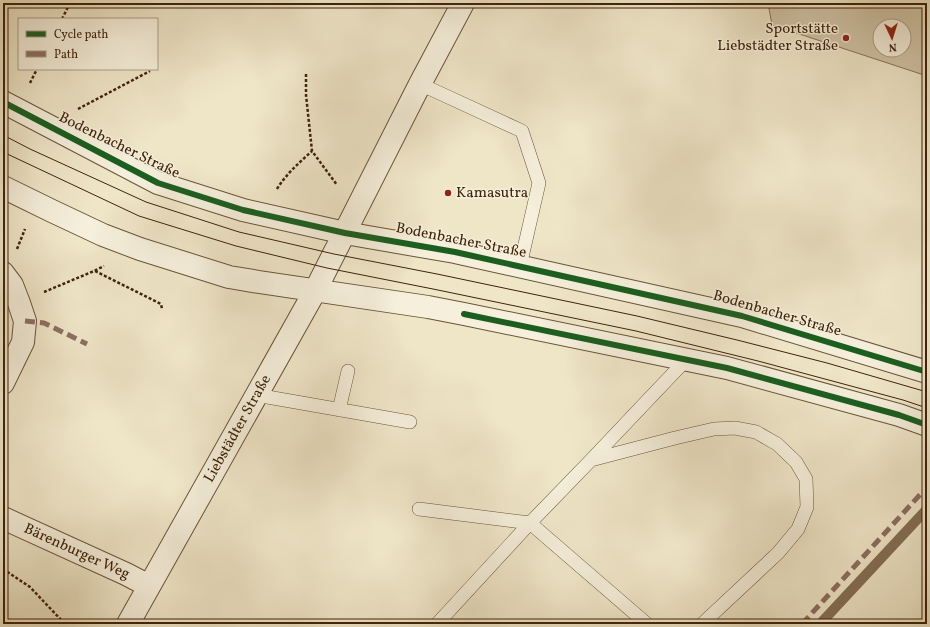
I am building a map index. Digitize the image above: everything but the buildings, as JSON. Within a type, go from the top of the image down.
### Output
[{"type":"street","name":"Liebstädter Straße","points":[[128,624],[315,291],[420,84],[463,3]]},
{"type":"street","name":"Bodenbacher Straße","points":[[3,102],[158,183],[244,210],[345,233],[455,252],[742,316],[927,372]]},
{"type":"street","points":[[3,187],[90,228],[140,249],[229,277],[428,307],[727,368],[899,415],[927,425]]},
{"type":"street","points":[[3,383],[23,342],[25,321],[12,285],[9,264]]},
{"type":"street","name":"Bärenburger Weg","points":[[3,518],[149,586]]},
{"type":"lane","points":[[420,84],[522,131],[539,183],[520,266]]},
{"type":"lane","points":[[438,624],[530,523],[686,360]]},
{"type":"lane","points":[[340,410],[348,371]]},
{"type":"lane","points":[[256,395],[410,422]]},
{"type":"lane","points":[[591,460],[675,438],[708,431],[735,428],[756,432],[777,444],[796,462],[806,479],[806,507],[798,529],[778,553],[702,624]]},
{"type":"lane","points":[[419,509],[530,523],[648,624]]},
{"type":"path","points":[[62,18],[70,3]]},
{"type":"path","points":[[76,110],[150,71]]},
{"type":"path","points":[[306,74],[306,95],[312,151],[337,186]]},
{"type":"path","points":[[275,192],[281,182],[312,151]]},
{"type":"path","points":[[9,264],[27,224]]},
{"type":"path","points":[[19,302],[94,271],[107,264]]},
{"type":"path","points":[[94,271],[161,304],[162,309]]},
{"type":"path","points":[[3,569],[30,587],[65,624]]},
{"type":"path","points":[[3,617],[10,622]]},
{"type":"shaded area","name":"Sportstätte Liebstädter Straße","points":[[768,3],[927,3],[927,76],[872,58],[912,58],[912,18],[872,18],[872,58],[772,25]]},
{"type":"waterway","points":[[820,624],[927,509]]},
{"type":"tram line","points":[[3,135],[30,149],[146,202],[239,232],[334,254],[637,316],[827,363],[927,392]]},
{"type":"tram line","points":[[3,152],[139,216],[236,246],[327,268],[636,331],[758,361],[903,400],[927,408]]},
{"type":"marked path","points":[[25,321],[44,323],[87,344]]},
{"type":"marked path","points":[[802,624],[927,487]]},
{"type":"cycle path","points":[[3,102],[158,183],[243,210],[345,233],[455,252],[742,316],[927,372]]},
{"type":"cycle path","points":[[464,314],[727,368],[899,415],[927,425]]},
{"type":"place","name":"Sportstätte Liebstädter Straße","points":[[846,38]]},
{"type":"place","name":"Kamasutra","points":[[448,193]]}]
